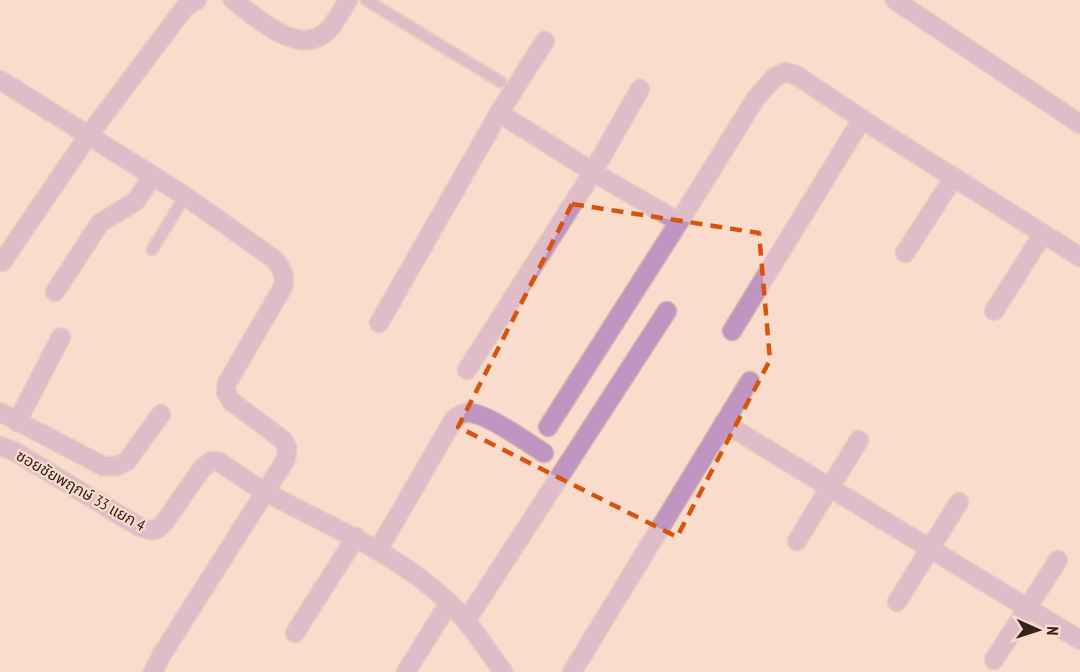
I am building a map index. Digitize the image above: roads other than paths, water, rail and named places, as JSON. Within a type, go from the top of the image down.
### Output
[{"type":"street","points":[[2,262],[88,136],[186,6],[197,0]]},
{"type":"street","points":[[233,0],[280,34],[294,40],[304,41],[313,39],[330,29],[348,0]]},
{"type":"street","points":[[895,0],[1080,124]]},
{"type":"street","points":[[379,323],[500,112],[545,41]]},
{"type":"street","points":[[548,427],[756,98],[775,77],[785,72],[796,75],[1080,258]]},
{"type":"street","points":[[0,80],[185,196],[274,259],[282,268],[285,278],[283,287],[227,383],[226,392],[231,401],[283,440],[287,447],[285,459],[153,672]]},
{"type":"street","points":[[467,370],[593,172],[640,89]]},
{"type":"street","points":[[500,112],[593,172],[679,222]]},
{"type":"street","points":[[732,331],[862,119]]},
{"type":"street","points":[[55,292],[100,223],[136,201],[152,176]]},
{"type":"street","points":[[905,253],[954,177]]},
{"type":"street","points":[[994,311],[1043,234]]},
{"type":"street","points":[[466,621],[667,311]]},
{"type":"street","points":[[17,422],[62,337]]},
{"type":"street","points":[[572,672],[750,381]]},
{"type":"street","points":[[0,412],[103,466],[117,466],[128,461],[161,414]]},
{"type":"street","points":[[378,550],[454,419],[462,413],[473,413],[490,421],[544,453]]},
{"type":"street","points":[[724,423],[1080,640]]},
{"type":"street","points":[[797,541],[859,440]]},
{"type":"street","name":"ซอยชัยพฤกษ์ 33 แยก 4","points":[[0,446],[14,451],[150,531],[158,529],[163,524],[203,467],[212,461],[219,462],[264,492]]},
{"type":"street","points":[[264,492],[356,537],[408,569],[449,603],[466,621],[496,669]]},
{"type":"street","points":[[897,602],[959,502]]},
{"type":"street","points":[[295,633],[356,537]]},
{"type":"street","points":[[994,660],[1058,560]]},
{"type":"street","points":[[406,672],[449,603]]},
{"type":"lane","points":[[366,0],[501,82]]},
{"type":"lane","points":[[152,250],[185,196]]}]
